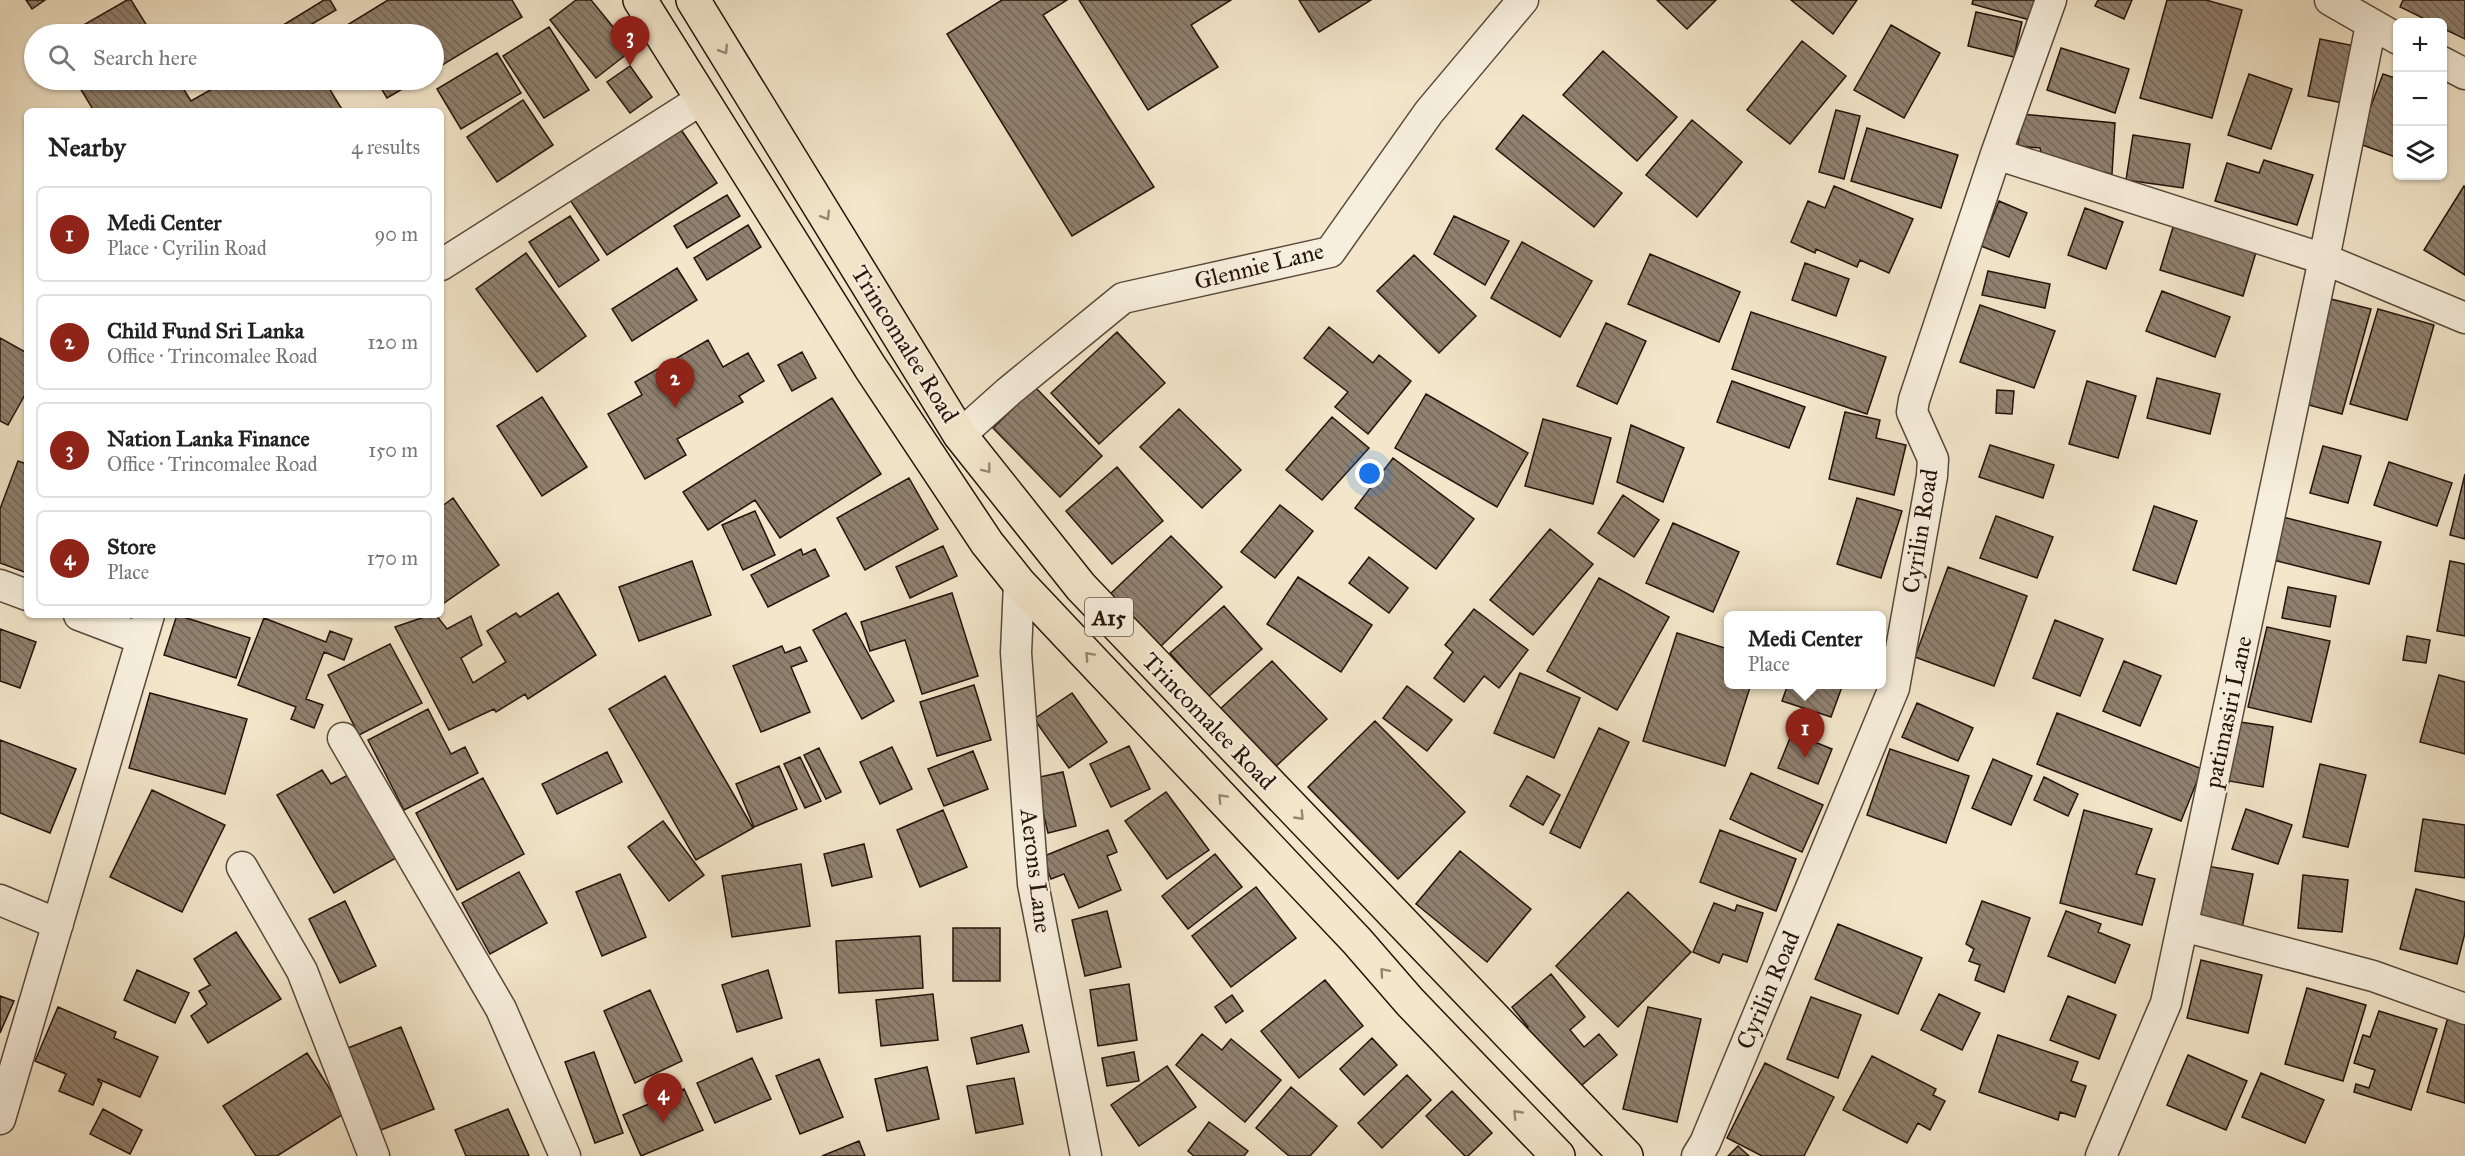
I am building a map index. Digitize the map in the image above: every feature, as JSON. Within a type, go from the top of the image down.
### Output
[{"type":"highway","name":"Trincomalee Road","points":[[640,0],[870,367],[987,543],[1019,583],[1357,941],[1410,1002],[1558,1156]]},
{"type":"highway","name":"Trincomalee Road","points":[[693,0],[960,435],[1081,587],[1626,1156]]},
{"type":"street","name":"Glennie Lane","points":[[960,435],[1008,392],[1123,298],[1330,252],[1429,112],[1523,0]]},
{"type":"street","name":"Cyrilin Road","points":[[1697,1156],[1705,1143],[1894,688],[1932,476],[1933,459],[1912,412],[1914,400],[1996,154],[2051,0]]},
{"type":"street","points":[[2330,0],[2393,37]]},
{"type":"street","name":"patimasiri Lane","points":[[2101,1156],[2166,1003],[2324,258],[2371,25]]},
{"type":"street","points":[[2447,65],[2465,74]]},
{"type":"street","points":[[444,263],[702,99]]},
{"type":"street","points":[[1996,154],[2324,258],[2465,318]]},
{"type":"street","name":"Aerons Lane","points":[[1019,583],[1016,653],[1033,884],[1086,1156]]},
{"type":"street","points":[[0,585],[24,594]]},
{"type":"street","points":[[0,1119],[146,627],[96,618]]},
{"type":"street","points":[[343,738],[501,1009],[565,1156]]},
{"type":"street","points":[[242,867],[303,971],[374,1156]]},
{"type":"street","points":[[0,900],[58,924]]},
{"type":"street","points":[[2183,926],[2373,976],[2465,1009]]},
{"type":"building","points":[[26,0],[45,0],[32,9]]},
{"type":"building","points":[[127,0],[131,0],[146,24],[85,24]]},
{"type":"building","points":[[324,0],[330,0],[336,10],[312,24],[285,24]]},
{"type":"building","points":[[388,0],[512,0],[522,17],[444,64],[444,24],[349,24]]},
{"type":"building","points":[[576,0],[591,0],[632,50],[596,78],[550,20]]},
{"type":"building","points":[[1002,0],[1067,0],[1043,15],[1154,187],[1072,236],[947,34]]},
{"type":"building","points":[[1079,0],[1231,0],[1191,25],[1218,67],[1148,110]]},
{"type":"building","points":[[1299,0],[1371,0],[1319,32]]},
{"type":"building","points":[[1657,0],[1716,0],[1687,29]]},
{"type":"building","points":[[1791,0],[1857,0],[1833,34]]},
{"type":"building","points":[[1973,0],[2036,0],[2030,20],[1972,4]]},
{"type":"building","points":[[2098,0],[2132,0],[2124,19],[2095,6]]},
{"type":"building","points":[[2167,0],[2206,0],[2242,10],[2212,118],[2140,98]]},
{"type":"building","points":[[2403,0],[2465,0],[2465,39],[2447,30],[2447,18],[2423,18],[2400,7]]},
{"type":"building","points":[[1976,12],[2022,22],[2014,57],[1968,46]]},
{"type":"building","points":[[1891,25],[1940,53],[1904,118],[1854,90]]},
{"type":"building","points":[[549,27],[589,90],[544,118],[503,56]]},
{"type":"building","points":[[2320,39],[2355,46],[2343,103],[2308,96]]},
{"type":"building","points":[[1802,41],[1846,76],[1790,144],[1747,110]]},
{"type":"building","points":[[2061,48],[2129,69],[2115,113],[2047,90]]},
{"type":"building","points":[[1603,51],[1677,117],[1637,161],[1563,95]]},
{"type":"building","points":[[497,53],[521,93],[461,129],[438,90],[444,90],[444,85]]},
{"type":"building","points":[[630,66],[652,97],[630,113],[607,82]]},
{"type":"building","points":[[2249,74],[2292,89],[2271,149],[2228,135]]},
{"type":"building","points":[[2383,74],[2393,77],[2393,156],[2357,143]]},
{"type":"building","points":[[81,90],[184,90],[191,101],[210,90],[330,90],[341,108],[92,108]]},
{"type":"building","points":[[382,90],[401,90],[387,98]]},
{"type":"building","points":[[523,100],[553,145],[497,182],[467,137]]},
{"type":"building","points":[[1836,110],[1860,116],[1844,179],[1819,172]]},
{"type":"building","points":[[2021,114],[2115,123],[2112,174],[2043,161],[2040,148],[2018,146]]},
{"type":"building","points":[[1523,115],[1622,193],[1594,227],[1496,149]]},
{"type":"building","points":[[1692,120],[1742,162],[1697,217],[1646,175]]},
{"type":"building","points":[[678,125],[717,183],[607,255],[568,197]]},
{"type":"building","points":[[1867,128],[1958,155],[1941,208],[1851,181]]},
{"type":"building","points":[[2133,135],[2190,144],[2183,188],[2126,180]]},
{"type":"building","points":[[2264,160],[2313,175],[2297,225],[2215,201],[2227,163],[2259,173]]},
{"type":"building","points":[[1834,186],[1913,219],[1889,273],[1860,260],[1857,267],[1816,249],[1815,253],[1791,242],[1808,201],[1825,208]]},
{"type":"building","points":[[2465,187],[2465,275],[2424,250]]},
{"type":"building","points":[[727,195],[740,216],[687,248],[674,226]]},
{"type":"building","points":[[1999,201],[2027,213],[2009,257],[1981,246]]},
{"type":"building","points":[[2085,208],[2123,222],[2106,269],[2068,255]]},
{"type":"building","points":[[570,216],[599,260],[559,287],[529,242]]},
{"type":"building","points":[[1454,216],[1509,241],[1485,285],[1434,254]]},
{"type":"building","points":[[2174,224],[2257,249],[2243,296],[2160,270]]},
{"type":"building","points":[[748,225],[761,247],[707,280],[694,258]]},
{"type":"building","points":[[1522,242],[1592,281],[1560,337],[1491,298]]},
{"type":"building","points":[[526,253],[586,336],[537,372],[476,289]]},
{"type":"building","points":[[1650,254],[1740,292],[1719,342],[1628,304]]},
{"type":"building","points":[[1414,255],[1476,316],[1439,353],[1377,291]]},
{"type":"building","points":[[1805,263],[1849,279],[1836,316],[1792,300]]},
{"type":"building","points":[[677,268],[697,300],[632,341],[612,309]]},
{"type":"building","points":[[1988,271],[2050,284],[2045,308],[1982,295]]},
{"type":"building","points":[[2162,291],[2230,317],[2215,357],[2146,331]]},
{"type":"building","points":[[2327,298],[2371,309],[2342,414],[2298,402]]},
{"type":"building","points":[[1980,305],[2055,331],[2034,388],[1960,362]]},
{"type":"building","points":[[2378,309],[2434,325],[2407,420],[2350,404]]},
{"type":"building","points":[[1751,312],[1886,357],[1867,414],[1732,369]]},
{"type":"building","points":[[1606,323],[1646,341],[1617,404],[1577,386]]},
{"type":"building","points":[[1329,327],[1373,363],[1379,355],[1411,381],[1368,434],[1335,407],[1348,392],[1304,358]]},
{"type":"building","points":[[1117,332],[1165,383],[1099,444],[1051,393]]},
{"type":"building","points":[[0,338],[24,351],[24,396],[8,425],[0,421]]},
{"type":"building","points":[[708,340],[723,367],[748,353],[764,381],[739,396],[743,402],[677,439],[686,455],[645,479],[608,414],[642,395],[635,382]]},
{"type":"building","points":[[802,352],[816,378],[792,391],[778,365]]},
{"type":"building","points":[[2157,378],[2220,394],[2210,434],[2147,418]]},
{"type":"building","points":[[1732,381],[1805,407],[1789,448],[1717,422]]},
{"type":"building","points":[[2087,381],[2136,396],[2118,458],[2069,444]]},
{"type":"building","points":[[1035,387],[1102,456],[1060,497],[993,428]]},
{"type":"building","points":[[1997,390],[2014,391],[2012,414],[1996,413]]},
{"type":"building","points":[[1426,394],[1528,453],[1497,507],[1395,448]]},
{"type":"building","points":[[542,397],[587,467],[542,496],[497,426]]},
{"type":"building","points":[[832,398],[881,474],[780,538],[755,500],[708,530],[683,492]]},
{"type":"building","points":[[1179,409],[1241,470],[1202,508],[1140,447]]},
{"type":"building","points":[[1845,412],[1880,420],[1876,438],[1906,445],[1894,495],[1829,479]]},
{"type":"building","points":[[1332,417],[1369,448],[1322,500],[1286,470]]},
{"type":"building","points":[[1543,419],[1611,438],[1593,504],[1525,486]]},
{"type":"building","points":[[1631,425],[1684,448],[1663,502],[1617,482]]},
{"type":"building","points":[[1990,445],[2054,465],[2043,498],[1979,477]]},
{"type":"building","points":[[2323,446],[2361,456],[2348,503],[2310,493]]},
{"type":"building","points":[[1393,458],[1474,519],[1436,569],[1355,508]]},
{"type":"building","points":[[18,461],[24,463],[24,572],[0,563],[0,509]]},
{"type":"building","points":[[2389,462],[2452,483],[2437,526],[2374,505]]},
{"type":"building","points":[[1117,467],[1163,521],[1112,564],[1066,511]]},
{"type":"building","points":[[2465,474],[2465,539],[2450,535]]},
{"type":"building","points":[[909,478],[938,529],[865,570],[837,518]]},
{"type":"building","points":[[1623,495],[1659,520],[1634,557],[1598,533]]},
{"type":"building","points":[[453,498],[499,565],[444,603],[444,505]]},
{"type":"building","points":[[1857,498],[1902,511],[1881,578],[1837,564]]},
{"type":"building","points":[[1280,505],[1313,531],[1275,578],[1241,552]]},
{"type":"building","points":[[2154,506],[2197,521],[2176,584],[2133,570]]},
{"type":"building","points":[[755,511],[775,555],[743,570],[722,525]]},
{"type":"building","points":[[1996,516],[2053,537],[2037,578],[1980,558]]},
{"type":"building","points":[[2283,517],[2381,542],[2369,584],[2273,560]]},
{"type":"building","points":[[1673,523],[1739,552],[1713,612],[1646,583]]},
{"type":"building","points":[[1550,529],[1593,564],[1533,635],[1490,600]]},
{"type":"building","points":[[1171,536],[1222,587],[1158,649],[1107,597]]},
{"type":"building","points":[[943,546],[957,576],[910,598],[896,567]]},
{"type":"building","points":[[801,549],[803,555],[815,549],[829,576],[768,607],[751,575]]},
{"type":"building","points":[[1369,557],[1408,588],[1389,613],[1349,583]]},
{"type":"building","points":[[692,561],[711,615],[639,641],[619,587]]},
{"type":"building","points":[[2450,561],[2465,564],[2465,636],[2437,631]]},
{"type":"building","points":[[1948,567],[2027,596],[1994,686],[1915,657]]},
{"type":"building","points":[[1298,577],[1372,625],[1341,672],[1267,624]]},
{"type":"building","points":[[1599,578],[1669,617],[1617,710],[1547,671]]},
{"type":"building","points":[[2288,587],[2336,596],[2330,627],[2282,618]]},
{"type":"building","points":[[558,593],[596,655],[528,699],[525,694],[496,712],[494,709],[449,730],[395,627],[421,618],[438,618],[447,629],[471,616],[482,645],[461,658],[473,683],[506,662],[487,631],[516,613],[520,617]]},
{"type":"building","points":[[952,593],[978,676],[922,694],[905,640],[870,651],[861,622]]},
{"type":"building","points":[[1224,606],[1262,649],[1208,697],[1170,653]]},
{"type":"building","points":[[1474,609],[1528,650],[1499,688],[1484,676],[1464,702],[1434,678],[1453,652],[1445,645]]},
{"type":"building","points":[[846,613],[894,701],[862,719],[813,630]]},
{"type":"building","points":[[176,618],[187,618],[250,638],[236,678],[164,655]]},
{"type":"building","points":[[264,618],[326,642],[330,631],[352,639],[344,660],[324,652],[306,699],[323,705],[314,728],[291,719],[296,707],[238,685]]},
{"type":"building","points":[[2055,620],[2103,639],[2080,696],[2033,678]]},
{"type":"building","points":[[2267,627],[2330,641],[2311,722],[2248,707]]},
{"type":"building","points":[[0,629],[36,642],[20,688],[0,681]]},
{"type":"building","points":[[1677,633],[1724,648],[1724,689],[1749,689],[1725,766],[1643,741]]},
{"type":"building","points":[[2407,636],[2430,640],[2426,663],[2403,660]]},
{"type":"building","points":[[390,644],[422,703],[359,735],[328,675]]},
{"type":"building","points":[[782,646],[785,653],[800,647],[807,661],[791,667],[810,712],[761,732],[733,666]]},
{"type":"building","points":[[1272,661],[1327,719],[1273,769],[1218,711]]},
{"type":"building","points":[[2124,661],[2161,676],[2140,726],[2103,711]]},
{"type":"building","points":[[1520,673],[1580,698],[1554,758],[1494,733]]},
{"type":"building","points":[[2439,675],[2465,682],[2465,754],[2420,742]]},
{"type":"building","points":[[665,676],[753,828],[696,860],[609,709]]},
{"type":"building","points":[[974,685],[991,740],[937,756],[920,702]]},
{"type":"building","points":[[1407,686],[1452,720],[1427,751],[1383,718]]},
{"type":"building","points":[[1786,689],[1841,689],[1831,717],[1782,701]]},
{"type":"building","points":[[150,693],[247,719],[225,794],[129,768]]},
{"type":"building","points":[[1072,693],[1107,742],[1069,768],[1034,719]]},
{"type":"building","points":[[1917,703],[1973,728],[1958,761],[1902,737]]},
{"type":"building","points":[[428,709],[451,754],[465,747],[478,773],[404,810],[368,740]]},
{"type":"building","points":[[2057,713],[2202,769],[2181,821],[2037,764]]},
{"type":"building","points":[[1375,721],[1465,812],[1398,879],[1308,787]]},
{"type":"building","points":[[2240,722],[2273,727],[2263,787],[2229,781]]},
{"type":"building","points":[[1599,728],[1629,742],[1580,848],[1550,833]]},
{"type":"building","points":[[1792,733],[1832,749],[1818,784],[1778,768]]},
{"type":"building","points":[[0,740],[76,769],[50,833],[0,813]]},
{"type":"building","points":[[1129,746],[1150,789],[1111,807],[1090,764]]},
{"type":"building","points":[[892,747],[912,789],[880,804],[860,762]]},
{"type":"building","points":[[819,748],[841,792],[826,799],[804,755]]},
{"type":"building","points":[[1890,749],[1969,776],[1946,843],[1867,815]]},
{"type":"building","points":[[973,751],[988,789],[944,806],[928,769]]},
{"type":"building","points":[[607,752],[622,782],[557,814],[542,784]]},
{"type":"building","points":[[800,757],[821,801],[805,808],[784,764]]},
{"type":"building","points":[[1993,759],[2032,776],[2011,825],[1972,808]]},
{"type":"building","points":[[2320,764],[2366,775],[2348,847],[2303,837]]},
{"type":"building","points":[[779,766],[797,809],[754,827],[736,784]]},
{"type":"building","points":[[322,770],[331,784],[348,775],[396,858],[334,893],[277,795]]},
{"type":"building","points":[[1063,772],[1076,826],[1048,833],[1035,778]]},
{"type":"building","points":[[1751,773],[1823,805],[1802,852],[1730,819]]},
{"type":"building","points":[[1527,776],[1560,795],[1543,825],[1510,806]]},
{"type":"building","points":[[2044,777],[2078,794],[2068,816],[2034,800]]},
{"type":"building","points":[[483,778],[524,854],[457,890],[416,813]]},
{"type":"building","points":[[152,790],[225,825],[182,912],[110,877]]},
{"type":"building","points":[[1166,792],[1209,850],[1167,879],[1125,821]]},
{"type":"building","points":[[2246,809],[2292,825],[2278,864],[2232,849]]},
{"type":"building","points":[[943,810],[967,867],[920,887],[897,830]]},
{"type":"building","points":[[2084,810],[2152,829],[2136,874],[2155,879],[2142,925],[2060,903]]},
{"type":"building","points":[[2423,819],[2465,825],[2465,878],[2415,871]]},
{"type":"building","points":[[663,821],[704,875],[669,901],[628,847]]},
{"type":"building","points":[[1108,830],[1117,852],[1107,856],[1121,890],[1079,908],[1064,874],[1051,879],[1042,857]]},
{"type":"building","points":[[1720,830],[1796,859],[1776,911],[1700,882]]},
{"type":"building","points":[[864,844],[872,877],[832,886],[824,854]]},
{"type":"building","points":[[1460,851],[1531,909],[1487,962],[1416,904]]},
{"type":"building","points":[[1215,854],[1242,887],[1188,929],[1162,896]]},
{"type":"building","points":[[801,864],[810,926],[732,937],[722,876]]},
{"type":"building","points":[[2207,866],[2253,874],[2242,928],[2196,918]]},
{"type":"building","points":[[519,872],[547,923],[490,954],[462,903]]},
{"type":"building","points":[[620,874],[646,937],[602,956],[576,892]]},
{"type":"building","points":[[2303,875],[2348,880],[2342,932],[2298,928]]},
{"type":"building","points":[[1256,887],[1296,938],[1231,987],[1192,936]]},
{"type":"building","points":[[2416,889],[2465,902],[2465,933],[2457,964],[2400,949]]},
{"type":"building","points":[[1628,892],[1691,952],[1618,1027],[1556,966]]},
{"type":"building","points":[[345,901],[376,966],[340,983],[309,919]]},
{"type":"building","points":[[1982,901],[2030,918],[2004,992],[1975,980],[1980,965],[1969,961],[1974,949],[1966,944]]},
{"type":"building","points":[[1714,903],[1735,911],[1737,905],[1763,913],[1747,962],[1723,954],[1719,963],[1693,952]]},
{"type":"building","points":[[1107,911],[1121,967],[1085,976],[1072,920]]},
{"type":"building","points":[[2066,911],[2101,924],[2098,932],[2130,945],[2115,983],[2048,956]]},
{"type":"building","points":[[1838,924],[1922,958],[1898,1014],[1815,979]]},
{"type":"building","points":[[953,928],[1000,928],[1000,981],[953,981]]},
{"type":"building","points":[[236,932],[281,999],[208,1043],[191,1016],[207,1004],[199,991],[210,985],[194,959]]},
{"type":"building","points":[[920,936],[923,988],[839,993],[836,941]]},
{"type":"building","points":[[2201,960],[2262,975],[2248,1033],[2187,1018]]},
{"type":"building","points":[[137,970],[189,993],[175,1023],[124,1000]]},
{"type":"building","points":[[768,970],[782,1018],[737,1032],[722,985]]},
{"type":"building","points":[[1551,974],[1585,1017],[1570,1030],[1584,1047],[1599,1034],[1617,1055],[1575,1091],[1523,1031],[1528,1027],[1512,1007]]},
{"type":"building","points":[[1325,980],[1363,1026],[1299,1078],[1261,1031]]},
{"type":"building","points":[[1129,984],[1137,1040],[1098,1046],[1090,990]]},
{"type":"building","points":[[2307,988],[2366,1005],[2343,1081],[2285,1064]]},
{"type":"building","points":[[650,990],[682,1061],[635,1083],[604,1011]]},
{"type":"building","points":[[933,994],[938,1040],[881,1046],[876,1000]]},
{"type":"building","points":[[1939,994],[1980,1013],[1962,1050],[1921,1030]]},
{"type":"building","points":[[1232,995],[1243,1011],[1226,1023],[1215,1007]]},
{"type":"building","points":[[0,996],[14,1001],[0,1033]]},
{"type":"building","points":[[2068,996],[2116,1015],[2099,1059],[2050,1040]]},
{"type":"building","points":[[1811,997],[1861,1015],[1838,1078],[1787,1059]]},
{"type":"building","points":[[58,1007],[116,1032],[114,1038],[158,1057],[140,1097],[98,1079],[102,1083],[93,1105],[59,1091],[66,1074],[35,1061]]},
{"type":"building","points":[[1648,1007],[1701,1019],[1677,1122],[1623,1109]]},
{"type":"building","points":[[2379,1011],[2437,1029],[2411,1110],[2354,1092],[2356,1084],[2369,1088],[2375,1070],[2354,1063],[2363,1035],[2370,1037]]},
{"type":"building","points":[[2448,1017],[2465,1021],[2465,1103],[2427,1092]]},
{"type":"building","points":[[1022,1025],[1029,1052],[977,1064],[971,1038]]},
{"type":"building","points":[[401,1027],[434,1109],[381,1130],[348,1048]]},
{"type":"building","points":[[1202,1034],[1222,1050],[1231,1039],[1281,1080],[1245,1122],[1176,1065]]},
{"type":"building","points":[[1998,1035],[2078,1062],[2071,1081],[2086,1086],[2075,1117],[2060,1112],[2058,1120],[1979,1092]]},
{"type":"building","points":[[1372,1038],[1397,1065],[1364,1095],[1340,1069]]},
{"type":"building","points":[[594,1052],[623,1133],[595,1143],[565,1062]]},
{"type":"building","points":[[1134,1052],[1139,1081],[1107,1086],[1102,1058]]},
{"type":"building","points":[[307,1053],[345,1113],[277,1156],[256,1156],[223,1106]]},
{"type":"building","points":[[2188,1055],[2247,1081],[2226,1130],[2167,1105]]},
{"type":"building","points":[[1872,1056],[1936,1089],[1933,1095],[1945,1101],[1930,1130],[1918,1123],[1907,1143],[1843,1110]]},
{"type":"building","points":[[752,1058],[771,1099],[715,1123],[697,1083]]},
{"type":"building","points":[[819,1059],[843,1117],[800,1134],[776,1076]]},
{"type":"building","points":[[1765,1063],[1834,1097],[1804,1156],[1762,1156],[1727,1138]]},
{"type":"building","points":[[1167,1066],[1196,1107],[1139,1146],[1111,1105]]},
{"type":"building","points":[[927,1067],[939,1119],[887,1131],[875,1079]]},
{"type":"building","points":[[2261,1073],[2324,1100],[2305,1143],[2242,1117]]},
{"type":"building","points":[[1407,1075],[1431,1100],[1382,1148],[1358,1123]]},
{"type":"building","points":[[1014,1078],[1023,1124],[976,1133],[967,1086]]},
{"type":"building","points":[[1291,1087],[1337,1126],[1310,1156],[1289,1156],[1256,1128]]},
{"type":"building","points":[[684,1089],[703,1130],[641,1156],[623,1115]]},
{"type":"building","points":[[1452,1091],[1492,1133],[1468,1156],[1465,1156],[1426,1116]]},
{"type":"building","points":[[103,1109],[142,1130],[130,1154],[90,1134]]},
{"type":"building","points":[[508,1109],[529,1156],[466,1156],[455,1130]]},
{"type":"building","points":[[1209,1122],[1248,1151],[1244,1156],[1194,1156],[1188,1151]]},
{"type":"building","points":[[859,1141],[865,1156],[822,1156]]},
{"type":"building","points":[[1738,1146],[1749,1156],[1728,1156]]},
{"type":"place","name":"Nation Lanka Finance","points":[[630,66]]},
{"type":"place","name":"Child Fund Sri Lanka","points":[[675,408]]},
{"type":"place","name":"Medi Center","points":[[1805,758]]},
{"type":"place","name":"Store","points":[[663,1123]]}]
